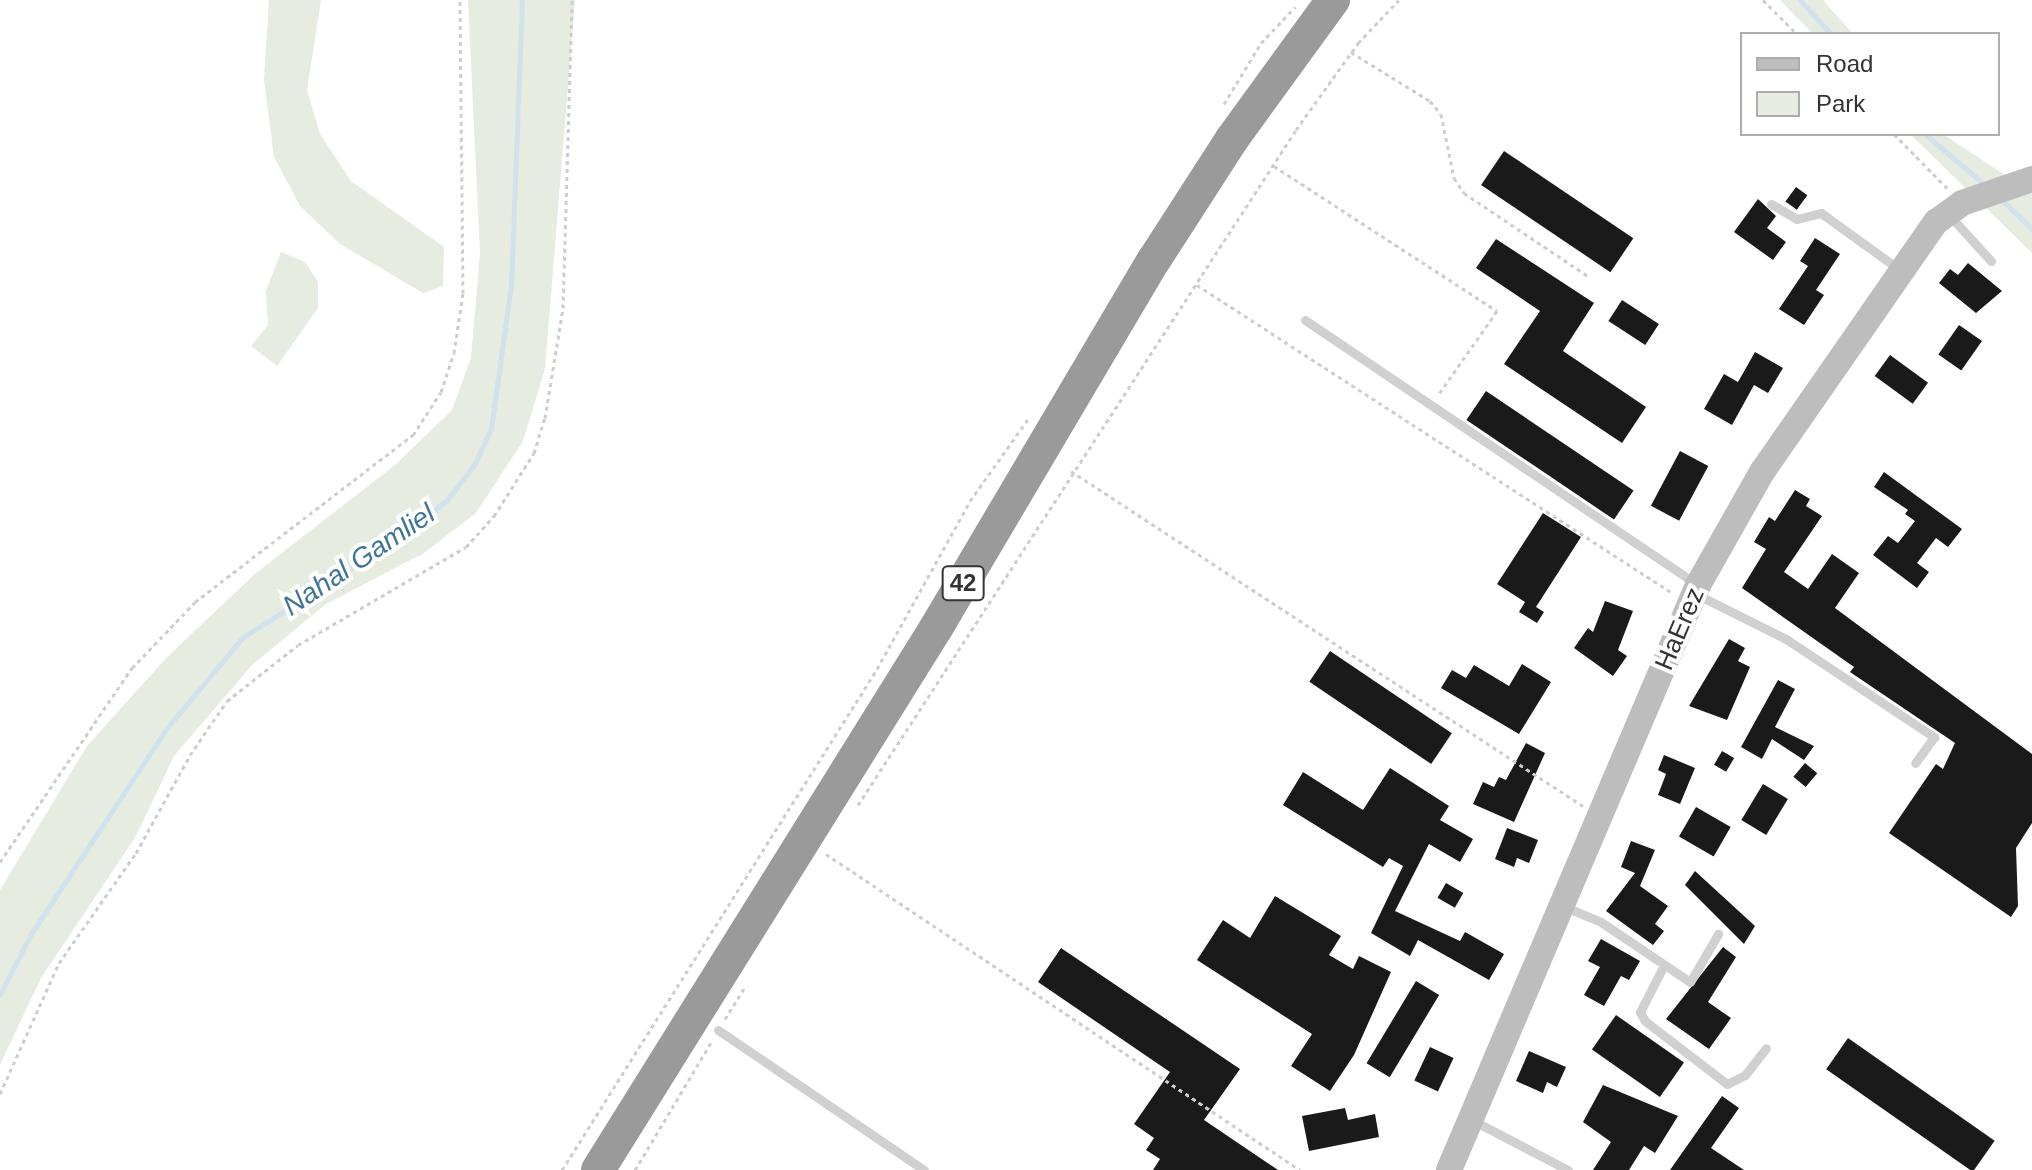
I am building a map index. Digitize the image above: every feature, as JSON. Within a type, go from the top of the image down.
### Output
[{"type":"highway","name":"42","points":[[598,1170],[936,628],[1154,260],[1232,139],[1333,0]]},
{"type":"street","points":[[1963,204],[2020,182]]},
{"type":"street","name":"HaErez","points":[[1449,1170],[1695,594],[1762,472],[1902,271],[1963,204]]},
{"type":"lane","points":[[1771,204],[1797,219],[1821,213],[1902,271]]},
{"type":"lane","points":[[1963,204],[1991,261]]},
{"type":"lane","points":[[1305,320],[1432,405],[1695,594],[1786,639],[1934,737],[1915,763]]},
{"type":"lane","points":[[1562,906],[1601,922],[1690,982],[1718,934]]},
{"type":"lane","points":[[1664,965],[1640,1012],[1645,1021],[1727,1084],[1745,1075],[1766,1048]]},
{"type":"lane","points":[[718,1030],[924,1170]]},
{"type":"lane","points":[[1470,1120],[1568,1170]]},
{"type":"path","points":[[0,862],[132,668],[195,602],[413,435],[441,392],[454,353],[463,293],[460,0]]},
{"type":"path","points":[[0,1094],[59,963],[136,853],[190,755],[227,701],[298,645],[466,547],[494,516],[534,453],[545,418],[563,308],[572,0]]},
{"type":"path","points":[[1220,111],[1261,43],[1301,0]]},
{"type":"path","points":[[852,814],[1071,471],[1273,165],[1351,52],[1399,0]]},
{"type":"path","points":[[1763,0],[1795,32]]},
{"type":"path","points":[[1351,52],[1430,101],[1441,114],[1454,178],[1464,193],[1588,276]]},
{"type":"path","points":[[1896,136],[1963,204]]},
{"type":"path","points":[[1273,165],[1497,311],[1432,405]]},
{"type":"path","points":[[1196,284],[1695,594]]},
{"type":"path","points":[[562,1170],[877,669],[970,501],[1031,416]]},
{"type":"path","points":[[1071,471],[1600,817]]},
{"type":"path","points":[[819,866],[835,841]]},
{"type":"path","points":[[826,854],[1300,1170]]},
{"type":"path","points":[[635,1170],[750,977]]},
{"type":"green space","points":[[269,0],[321,0],[307,90],[320,134],[351,181],[444,247],[443,286],[423,293],[340,244],[300,206],[274,157],[264,80]]},
{"type":"green space","points":[[468,0],[575,0],[545,369],[523,441],[476,513],[424,553],[326,604],[253,664],[174,756],[136,836],[41,978],[0,1065],[0,890],[87,746],[168,656],[256,573],[395,465],[452,410],[471,358],[480,253]]},
{"type":"green space","points":[[1780,0],[1823,0],[1851,32],[1811,32]]},
{"type":"green space","points":[[1912,136],[1946,136],[2032,193],[2032,253]]},
{"type":"green space","points":[[281,252],[305,262],[318,282],[318,308],[277,366],[251,346],[268,325],[266,291]]},
{"type":"building","points":[[1504,151],[1633,238],[1610,272],[1481,185]]},
{"type":"building","points":[[1796,187],[1807,195],[1797,210],[1785,202]]},
{"type":"building","points":[[1758,199],[1776,216],[1767,228],[1786,242],[1773,260],[1734,232]]},
{"type":"building","points":[[1815,238],[1840,254],[1816,290],[1824,295],[1804,325],[1779,309],[1808,266],[1800,261]]},
{"type":"building","points":[[1496,239],[1594,303],[1563,351],[1646,407],[1622,443],[1504,364],[1540,311],[1476,268]]},
{"type":"building","points":[[1968,263],[2002,291],[1976,313],[1939,283],[1950,269],[1958,275]]},
{"type":"building","points":[[1622,300],[1659,324],[1645,345],[1608,321]]},
{"type":"building","points":[[1959,325],[1982,341],[1961,371],[1938,354]]},
{"type":"building","points":[[1755,352],[1783,368],[1768,393],[1754,385],[1732,425],[1704,409],[1724,374],[1738,382]]},
{"type":"building","points":[[1890,355],[1928,383],[1913,404],[1875,376]]},
{"type":"building","points":[[1486,391],[1634,491],[1614,520],[1466,420]]},
{"type":"building","points":[[1680,451],[1708,466],[1679,521],[1651,506]]},
{"type":"building","points":[[1884,472],[1962,529],[1948,547],[1936,538],[1917,563],[1929,572],[1917,588],[1873,555],[1888,536],[1898,543],[1915,521],[1905,514],[1908,510],[1874,487]]},
{"type":"building","points":[[1795,490],[1810,499],[1806,506],[1822,516],[1784,572],[1808,589],[1832,554],[1859,573],[1835,608],[2032,754],[2032,823],[2016,848],[2018,906],[2011,917],[1889,833],[1936,764],[1943,769],[1955,743],[1850,672],[1854,667],[1742,588],[1766,549],[1754,542],[1769,517],[1775,521]]},
{"type":"building","points":[[1543,513],[1581,537],[1536,607],[1544,612],[1537,623],[1519,612],[1525,602],[1497,584]]},
{"type":"building","points":[[1605,601],[1633,611],[1618,650],[1627,656],[1613,676],[1574,648],[1588,628],[1593,632]]},
{"type":"building","points":[[1729,639],[1745,648],[1738,661],[1750,667],[1727,720],[1689,706]]},
{"type":"building","points":[[1330,651],[1452,733],[1431,764],[1309,682]]},
{"type":"building","points":[[1522,664],[1551,682],[1519,734],[1441,688],[1452,670],[1466,678],[1474,665],[1509,686]]},
{"type":"building","points":[[1778,680],[1795,689],[1775,727],[1814,746],[1804,760],[1772,739],[1762,759],[1741,747]]},
{"type":"building","points":[[1526,743],[1545,753],[1514,822],[1473,804],[1483,782],[1494,787],[1499,777],[1506,780]]},
{"type":"building","points":[[1722,751],[1734,758],[1726,772],[1714,765]]},
{"type":"building","points":[[1664,755],[1695,768],[1680,804],[1658,795],[1666,774],[1658,770]]},
{"type":"building","points":[[1805,763],[1817,773],[1806,787],[1793,777]]},
{"type":"building","points":[[1390,768],[1449,806],[1440,820],[1473,839],[1460,862],[1429,844],[1395,911],[1460,941],[1465,932],[1504,954],[1489,980],[1418,940],[1410,956],[1371,933],[1403,866],[1389,858],[1383,867],[1283,805],[1303,772],[1363,810]]},
{"type":"building","points":[[1763,784],[1788,799],[1766,835],[1741,820]]},
{"type":"building","points":[[1696,807],[1731,827],[1714,856],[1679,836]]},
{"type":"building","points":[[1507,828],[1538,840],[1529,863],[1517,858],[1514,867],[1495,859]]},
{"type":"building","points":[[1631,841],[1655,850],[1640,886],[1668,906],[1655,924],[1664,931],[1653,945],[1606,911],[1635,873],[1621,867]]},
{"type":"building","points":[[1695,871],[1755,926],[1744,944],[1685,885]]},
{"type":"building","points":[[1446,883],[1463,893],[1455,908],[1438,898]]},
{"type":"building","points":[[1275,896],[1341,936],[1329,955],[1353,969],[1359,956],[1391,972],[1354,1055],[1330,1091],[1291,1066],[1312,1034],[1197,960],[1223,920],[1250,938]]},
{"type":"building","points":[[1601,939],[1640,961],[1629,980],[1621,976],[1604,1006],[1584,995],[1600,967],[1588,961]]},
{"type":"building","points":[[1723,947],[1736,957],[1708,1002],[1731,1018],[1709,1049],[1666,1019]]},
{"type":"building","points":[[1061,948],[1240,1069],[1204,1120],[1278,1170],[1153,1170],[1160,1159],[1146,1150],[1154,1138],[1134,1124],[1170,1072],[1038,982]]},
{"type":"building","points":[[1416,981],[1439,995],[1390,1077],[1367,1063]]},
{"type":"building","points":[[1616,1015],[1684,1063],[1660,1097],[1592,1049]]},
{"type":"building","points":[[1848,1038],[1995,1141],[1974,1170],[1970,1170],[1826,1069]]},
{"type":"building","points":[[1430,1047],[1454,1058],[1438,1092],[1414,1081]]},
{"type":"building","points":[[1529,1051],[1566,1067],[1557,1087],[1547,1082],[1543,1093],[1516,1081]]},
{"type":"building","points":[[1603,1085],[1678,1116],[1655,1153],[1644,1146],[1629,1170],[1593,1170],[1611,1142],[1583,1122]]},
{"type":"building","points":[[1722,1096],[1739,1108],[1711,1148],[1744,1170],[1670,1170]]},
{"type":"building","points":[[1345,1108],[1348,1120],[1375,1114],[1379,1137],[1309,1151],[1302,1116]]},
{"type":"waterway","name":"Nahal Gamliel","points":[[0,994],[31,934],[166,729],[242,638],[408,532],[447,500],[474,465],[491,429],[511,285],[522,0]]},
{"type":"waterway","points":[[1800,0],[1829,32]]},
{"type":"waterway","points":[[1927,136],[1985,185]]},
{"type":"waterway","points":[[2002,200],[2032,229]]}]
